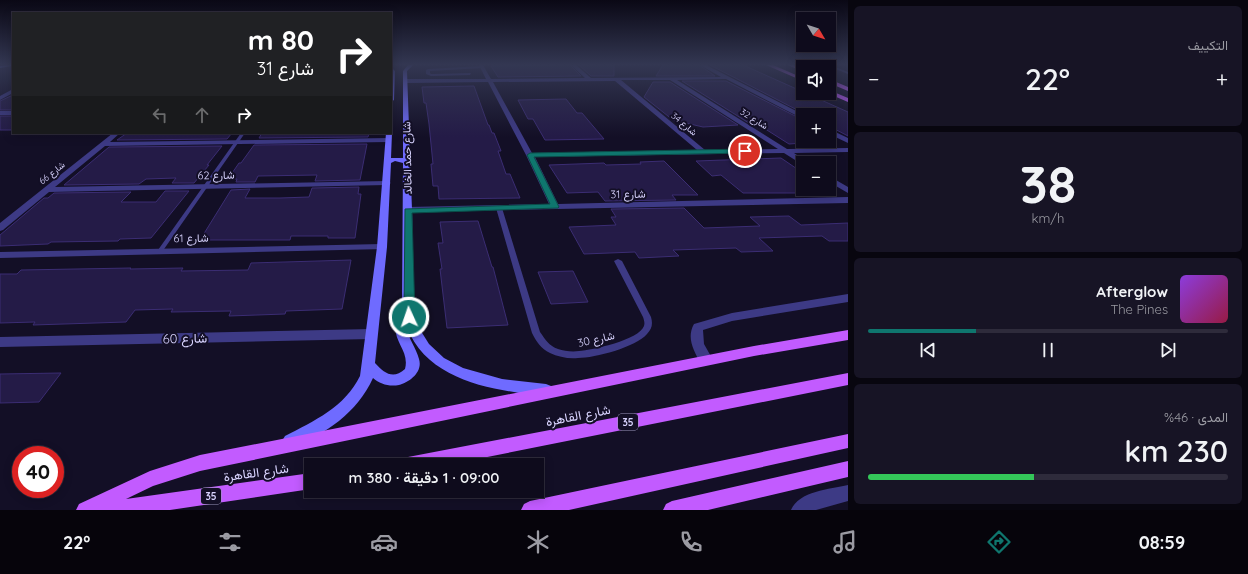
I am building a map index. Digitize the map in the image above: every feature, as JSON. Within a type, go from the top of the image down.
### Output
[{"type":"main road","points":[[836,95],[848,100]]},
{"type":"main road","points":[[85,510],[150,479],[200,463],[754,350],[848,335]]},
{"type":"main road","name":"شارع القاهرة","points":[[444,458],[848,379]]},
{"type":"main road","points":[[530,510],[848,441]]},
{"type":"main road","points":[[672,510],[848,469]]},
{"type":"main road","name":"شارع القاهرة","points":[[111,510],[304,483]]},
{"type":"street","name":"شارع حمد الخالد","points":[[406,89],[408,305],[409,317],[413,330],[420,343],[430,354],[444,364],[477,380],[496,385],[556,391]]},
{"type":"street","points":[[493,89],[530,155],[555,207]]},
{"type":"street","name":"شارع 34","points":[[628,89],[703,152]]},
{"type":"street","name":"شارع 32","points":[[688,89],[796,157]]},
{"type":"street","points":[[747,89],[796,113]]},
{"type":"street","points":[[0,98],[12,92]]},
{"type":"street","points":[[0,113],[12,113]]},
{"type":"street","name":"شارع 66","points":[[0,228],[116,134]]},
{"type":"street","points":[[836,135],[848,141]]},
{"type":"street","name":"شارع حمد الخالد","points":[[277,448],[343,410],[362,388],[367,376],[382,247],[388,141]]},
{"type":"street","points":[[104,144],[388,141],[399,152],[407,150]]},
{"type":"street","points":[[530,155],[848,150]]},
{"type":"street","points":[[387,162],[399,159],[407,161]]},
{"type":"street","name":"شارع 62","points":[[46,190],[386,183]]},
{"type":"street","points":[[836,183],[848,191]]},
{"type":"street","name":"شارع 31","points":[[408,210],[848,200]]},
{"type":"street","name":"شارع 61","points":[[0,255],[382,247]]},
{"type":"street","points":[[706,360],[697,345],[695,337],[698,327],[732,317],[848,298]]},
{"type":"street","points":[[368,364],[380,376],[391,380],[403,378],[412,371],[413,362],[400,328],[404,312],[408,305]]},
{"type":"street","name":"شارع 60","points":[[0,342],[371,334]]},
{"type":"street","points":[[800,510],[806,504],[848,493]]},
{"type":"lane","points":[[160,251],[242,134]]},
{"type":"lane","name":"شارع 30","points":[[499,208],[536,333],[541,342],[553,350],[574,355],[587,354],[621,344],[645,331],[648,326],[647,316],[618,261]]},
{"type":"building","points":[[422,89],[475,89],[488,125],[492,133],[494,133],[501,151],[498,151],[506,174],[510,174],[520,198],[439,199],[438,186],[433,186],[431,164],[433,164],[429,124],[426,103],[424,103]]},
{"type":"building","points":[[649,89],[681,89],[738,125],[703,127],[673,120],[644,97]]},
{"type":"building","points":[[694,89],[741,89],[796,116],[796,144],[789,144],[759,125],[752,125]]},
{"type":"building","points":[[756,89],[796,89],[796,100],[821,100],[848,112],[848,136],[836,130],[836,108],[796,108],[796,109]]},
{"type":"building","points":[[12,95],[12,110],[0,110],[0,101]]},
{"type":"building","points":[[566,99],[577,113],[582,113],[604,139],[545,140],[533,119],[528,119],[518,100]]},
{"type":"building","points":[[0,116],[12,116],[12,130],[0,130]]},
{"type":"building","points":[[126,134],[231,134],[227,139],[117,140]]},
{"type":"building","points":[[261,134],[369,134],[368,137],[259,138]]},
{"type":"building","points":[[367,144],[360,180],[315,181],[317,175],[258,176],[255,182],[236,182],[237,179],[228,179],[254,145]]},
{"type":"building","points":[[222,146],[194,183],[172,183],[176,178],[146,179],[139,184],[64,185],[109,147]]},
{"type":"building","points":[[781,158],[796,168],[796,193],[743,193],[721,175],[712,176],[696,161]]},
{"type":"building","points":[[664,161],[698,195],[672,195],[676,200],[605,201],[598,192],[567,193],[549,165],[604,163],[606,165],[641,164],[640,162]]},
{"type":"building","points":[[359,187],[358,194],[361,194],[355,238],[291,236],[290,240],[200,240],[231,190],[250,189],[245,198],[280,198],[309,197],[312,188]]},
{"type":"building","points":[[165,191],[189,191],[151,238],[120,239],[118,241],[51,242],[48,244],[0,246],[0,235],[44,198],[48,198],[54,193],[131,192],[121,202],[156,202]]},
{"type":"building","points":[[684,208],[704,228],[760,226],[750,217],[789,216],[801,225],[848,223],[848,241],[829,241],[822,236],[759,238],[773,251],[741,252],[736,248],[673,250],[679,256],[639,258],[635,252],[584,254],[569,227],[616,225],[611,217],[616,217],[611,209]]},
{"type":"building","points":[[478,221],[493,267],[508,325],[447,328],[440,269],[442,269],[438,243],[443,243],[440,222]]},
{"type":"building","points":[[351,260],[342,309],[286,311],[285,314],[229,316],[231,311],[171,312],[173,309],[135,310],[126,322],[33,325],[35,322],[0,323],[0,274],[17,274],[21,270],[183,268],[181,271],[248,270],[251,263]]},
{"type":"building","points":[[573,271],[588,302],[551,304],[538,272]]},
{"type":"building","points":[[61,373],[39,402],[0,403],[0,374]]},
{"type":"route","points":[[409,317],[408,210],[555,207],[530,155],[745,151]]}]
